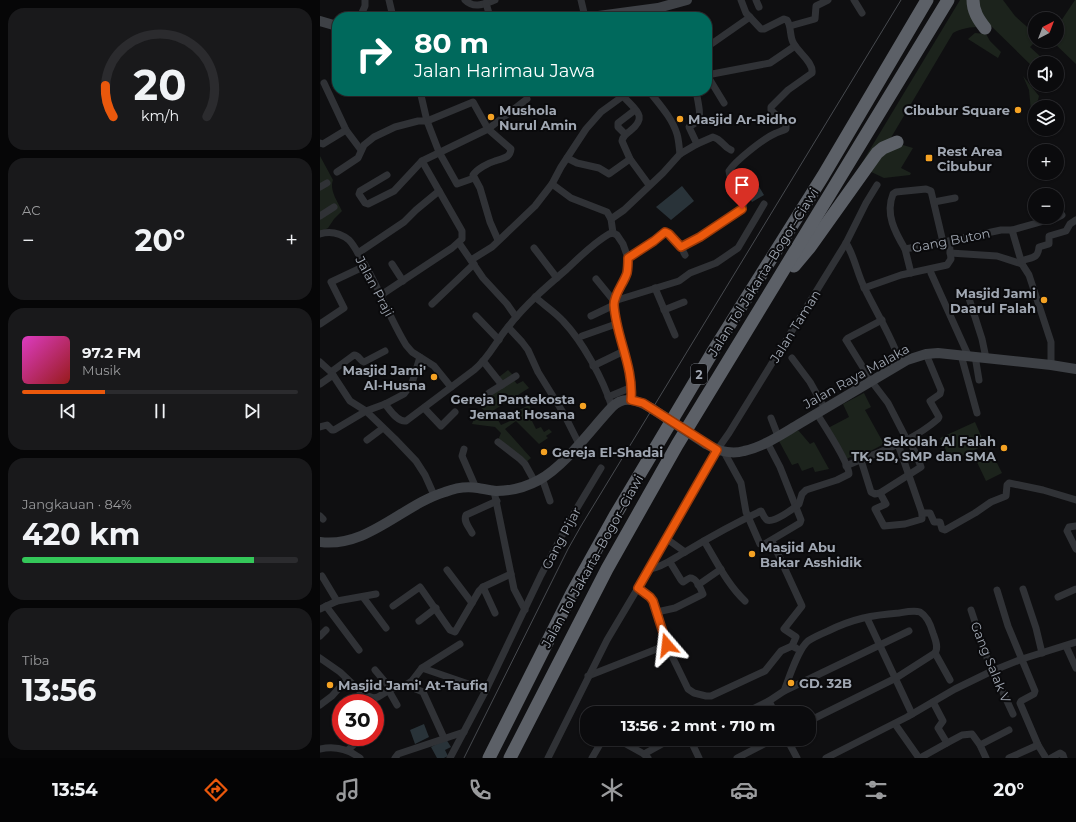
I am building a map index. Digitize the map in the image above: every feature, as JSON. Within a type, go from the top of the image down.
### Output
[{"type":"highway","name":"Jalan Tol Jakarta–Bogor–Ciawi","points":[[489,758],[572,592],[616,514],[705,366],[823,176],[927,0]]},
{"type":"highway","name":"Jalan Tol Jakarta–Bogor–Ciawi","points":[[510,758],[603,576],[685,432],[948,0]]},
{"type":"highway","points":[[973,0],[973,8],[985,28]]},
{"type":"highway","points":[[778,280],[794,266],[810,246],[877,153],[883,148],[896,142]]},
{"type":"street","points":[[362,12],[366,0]]},
{"type":"street","points":[[389,0],[392,12]]},
{"type":"street","points":[[465,0],[471,5],[475,6],[495,0]]},
{"type":"street","points":[[581,0],[583,12]]},
{"type":"street","points":[[652,12],[686,0]]},
{"type":"street","points":[[681,247],[732,217],[743,207],[744,203],[730,176],[729,171],[734,164],[751,150],[772,135],[787,128],[786,125],[771,110],[771,107],[788,90],[810,75],[812,71],[810,65],[791,39],[790,26],[787,20],[784,19],[761,29],[746,13],[741,0]]},
{"type":"street","points":[[756,0],[759,7]]},
{"type":"street","points":[[790,26],[815,20],[816,6],[828,0]]},
{"type":"street","points":[[854,0],[862,13]]},
{"type":"street","points":[[486,3],[489,12]]},
{"type":"street","points":[[712,44],[750,17]]},
{"type":"street","points":[[320,21],[332,25]]},
{"type":"street","points":[[712,74],[770,63],[795,46]]},
{"type":"street","points":[[324,83],[346,130],[361,150]]},
{"type":"street","points":[[712,83],[724,103]]},
{"type":"street","points":[[421,96],[427,121],[439,152],[457,184],[474,178]]},
{"type":"street","points":[[432,304],[473,262],[485,253],[535,206],[552,184],[589,125],[601,112],[623,96],[635,110],[640,118],[640,122],[625,134],[622,141],[630,159],[650,185]]},
{"type":"street","points":[[653,96],[667,113],[673,125],[677,134],[680,154]]},
{"type":"street","points":[[697,96],[699,119],[690,125],[689,128],[697,144]]},
{"type":"street","points":[[387,175],[360,191],[359,194],[364,203],[368,204],[394,191],[422,161],[488,129],[527,99]]},
{"type":"street","points":[[337,172],[358,158],[361,150],[367,142],[374,137],[396,127],[418,121],[427,121],[472,102],[475,104],[488,129],[509,147],[511,151],[505,159],[493,161],[475,172],[473,175],[480,188],[490,222],[498,240]]},
{"type":"street","points":[[625,134],[619,129],[618,124],[635,110]]},
{"type":"street","points":[[322,144],[346,130]]},
{"type":"street","points":[[611,219],[624,210],[680,154],[697,144],[713,137],[721,141],[724,147],[731,150]]},
{"type":"street","points":[[567,158],[577,163],[600,168],[609,174],[630,159]]},
{"type":"street","points":[[381,295],[459,243],[462,239],[462,231],[422,161]]},
{"type":"street","points":[[320,187],[327,183]]},
{"type":"street","points":[[552,184],[571,198],[606,210],[611,219],[612,233]]},
{"type":"street","name":"Jalan Taman","points":[[548,758],[617,621],[650,569],[720,451],[729,433],[846,244],[866,202],[877,185]]},
{"type":"street","points":[[905,248],[893,227],[890,218],[892,194],[896,192],[926,189],[932,193],[951,261],[947,265],[911,273]]},
{"type":"street","points":[[358,254],[404,222],[439,191]]},
{"type":"street","points":[[934,202],[955,198]]},
{"type":"street","points":[[591,316],[614,303],[679,280],[716,263],[738,248],[764,204]]},
{"type":"street","points":[[320,216],[334,207]]},
{"type":"street","points":[[950,253],[997,256],[1022,262],[1037,256],[1039,253],[1039,247],[1049,244],[1051,235],[1068,230],[1072,222],[1076,220]]},
{"type":"street","name":"Gang Buton","points":[[864,288],[911,273],[905,248],[946,242],[1001,230],[1012,230],[1036,224]]},
{"type":"street","points":[[1012,230],[1022,262],[1029,275],[1051,342],[1051,365]]},
{"type":"street","name":"Jalan Praji","points":[[320,234],[330,232],[342,236],[352,244],[381,295],[406,345],[434,366],[451,387]]},
{"type":"street","points":[[628,258],[665,232],[669,234],[681,247],[685,255]]},
{"type":"street","points":[[610,402],[631,400],[632,387],[616,324],[614,303],[627,274],[628,258],[623,244],[617,235],[612,233]]},
{"type":"street","points":[[385,404],[397,418],[404,422],[424,408],[483,362],[508,326],[535,297],[589,247],[612,233]]},
{"type":"street","points":[[459,243],[483,278],[507,304],[516,317]]},
{"type":"street","points":[[846,244],[855,262],[864,288],[882,320],[901,364]]},
{"type":"street","points":[[534,248],[557,278]]},
{"type":"street","points":[[392,264],[403,280]]},
{"type":"street","points":[[320,324],[344,308],[331,282],[365,266]]},
{"type":"street","points":[[931,273],[979,380]]},
{"type":"street","points":[[596,279],[614,303]]},
{"type":"street","points":[[655,288],[675,335]]},
{"type":"street","points":[[967,292],[982,339],[986,358]]},
{"type":"street","points":[[535,297],[564,322],[577,337],[610,402]]},
{"type":"street","points":[[664,310],[684,302]]},
{"type":"street","points":[[476,316],[499,340]]},
{"type":"street","points":[[861,460],[871,492],[875,494],[880,493],[921,466],[888,403],[872,382],[846,340],[882,320]]},
{"type":"street","points":[[582,336],[616,324]]},
{"type":"street","points":[[508,326],[528,350],[538,372],[564,414],[579,444]]},
{"type":"street","points":[[320,384],[354,355],[364,362],[385,351]]},
{"type":"street","points":[[593,366],[624,351]]},
{"type":"street","name":"Jalan Raya Malaka","points":[[631,400],[640,402],[651,408],[706,444],[720,451],[743,452],[778,436],[901,364],[915,357],[926,354],[938,353],[968,355],[1076,369]]},
{"type":"street","points":[[846,466],[908,440],[926,429],[939,418],[930,401],[940,394],[941,390],[926,354]]},
{"type":"street","points":[[968,355],[976,413]]},
{"type":"street","points":[[320,427],[326,425],[334,430],[366,411],[385,404],[404,394],[410,388],[420,357]]},
{"type":"street","points":[[650,569],[670,562],[704,541],[761,511],[765,519],[776,519],[796,507],[799,504],[802,494],[806,490],[837,480],[849,474],[832,437],[810,382],[792,358]]},
{"type":"street","points":[[320,362],[332,374],[350,401],[366,411],[410,454],[420,467],[434,495]]},
{"type":"street","points":[[483,362],[502,385]]},
{"type":"street","points":[[489,393],[516,376]]},
{"type":"street","points":[[472,533],[466,523],[466,515],[496,496],[539,480],[558,465],[579,444],[610,402],[632,387]]},
{"type":"street","points":[[424,408],[441,426],[455,412]]},
{"type":"street","points":[[771,418],[778,436]]},
{"type":"street","points":[[367,440],[383,428]]},
{"type":"street","points":[[498,442],[525,464],[539,480],[550,501]]},
{"type":"street","points":[[720,451],[737,474],[741,483],[748,517],[760,544],[763,545],[772,541],[801,522],[780,467],[767,442]]},
{"type":"street","points":[[880,493],[886,504],[875,509],[884,526],[905,524],[922,519],[922,513],[898,444]]},
{"type":"street","points":[[464,449],[462,456],[476,488]]},
{"type":"street","name":"Gang Pijar","points":[[450,758],[486,690],[541,575],[574,513],[602,468]]},
{"type":"street","points":[[922,513],[930,513],[934,522],[940,522],[942,529],[945,530],[991,502],[1006,496],[1007,485],[1009,484],[1044,490],[1076,500]]},
{"type":"street","points":[[320,542],[329,543],[358,537],[387,523],[408,509],[434,495],[454,489],[476,488],[496,496]]},
{"type":"street","points":[[496,496],[511,574],[517,595],[525,610]]},
{"type":"street","points":[[1076,526],[1070,526],[1067,528],[1067,532],[1076,548]]},
{"type":"street","points":[[667,539],[685,552]]},
{"type":"street","points":[[704,541],[733,589],[745,601]]},
{"type":"street","points":[[638,588],[653,601],[667,645],[688,689],[694,693],[711,696],[759,675],[768,668],[781,650],[792,646],[796,637],[784,629],[802,606],[772,541]]},
{"type":"street","points":[[657,612],[674,608],[702,595],[703,592],[692,578],[682,581],[670,562]]},
{"type":"street","points":[[698,585],[721,569]]},
{"type":"street","points":[[448,570],[472,603]]},
{"type":"street","points":[[393,606],[420,586],[450,630],[453,632],[456,630],[479,591],[483,587],[511,574]]},
{"type":"street","points":[[322,576],[337,601]]},
{"type":"street","points":[[483,587],[495,613]]},
{"type":"street","points":[[1023,589],[1042,652]]},
{"type":"street","points":[[1058,596],[1076,589]]},
{"type":"street","points":[[996,590],[1001,607],[1035,692],[1021,701],[1020,704],[1038,745],[1046,758]]},
{"type":"street","points":[[359,650],[323,608],[337,601],[376,594]]},
{"type":"street","points":[[364,597],[386,628]]},
{"type":"street","points":[[419,621],[436,608]]},
{"type":"street","name":"Gang Salak V","points":[[971,610],[992,671],[1013,714]]},
{"type":"street","points":[[784,691],[801,651],[808,641],[821,634],[847,622],[867,618],[914,611],[926,617],[937,646],[935,653],[896,678],[816,718]]},
{"type":"street","points":[[867,618],[912,714]]},
{"type":"street","points":[[320,636],[326,630]]},
{"type":"street","points":[[759,706],[784,691],[909,631]]},
{"type":"street","points":[[826,758],[837,755],[895,724],[955,689],[992,671],[1042,652],[1076,642]]},
{"type":"street","points":[[320,658],[329,663],[359,690],[370,697],[378,697],[390,690],[406,685],[412,681],[422,668],[460,644]]},
{"type":"street","points":[[588,676],[667,645]]},
{"type":"street","points":[[792,646],[801,651]]},
{"type":"street","points":[[1066,646],[1074,660],[1076,668]]},
{"type":"street","points":[[935,653],[950,680]]},
{"type":"street","points":[[422,668],[486,690]]},
{"type":"street","points":[[375,670],[390,690],[397,705]]},
{"type":"street","points":[[320,705],[332,696],[347,679]]},
{"type":"street","points":[[406,685],[423,692],[444,738]]},
{"type":"street","points":[[769,701],[771,706]]},
{"type":"street","points":[[933,702],[943,721],[938,728],[946,743]]},
{"type":"street","points":[[895,724],[920,758],[946,743],[962,735],[968,734],[974,736],[986,758]]},
{"type":"street","points":[[980,745],[1008,730]]},
{"type":"street","points":[[395,758],[398,754],[464,732]]},
{"type":"street","points":[[1009,758],[1038,745]]},
{"type":"street","points":[[348,750],[352,746]]},
{"type":"street","points":[[592,758],[599,746]]},
{"type":"street","points":[[629,746],[646,756],[661,746]]},
{"type":"street","points":[[694,746],[699,758]]},
{"type":"street","points":[[738,758],[761,746]]},
{"type":"street","points":[[791,746],[797,758]]},
{"type":"street","points":[[320,749],[331,747],[348,750],[360,758]]},
{"type":"street","points":[[1051,758],[1060,753],[1064,758]]},
{"type":"shaded area","points":[[960,0],[971,0],[981,27],[966,28],[953,33],[889,141],[860,166]]},
{"type":"shaded area","points":[[979,0],[1003,0],[1015,16],[1028,28],[1028,48],[1031,48],[1040,56],[1028,56],[1028,62],[989,24],[980,7]]},
{"type":"shaded area","points":[[1076,0],[1076,64],[1059,48],[1064,48],[1064,16]]},
{"type":"shaded area","points":[[975,33],[986,34],[990,41],[1001,52],[998,58],[968,39]]},
{"type":"shaded area","points":[[1023,76],[1028,82],[1028,88]]},
{"type":"shaded area","points":[[1029,92],[1036,92],[1039,96],[1038,100],[1030,100]]},
{"type":"shaded area","points":[[903,145],[913,148],[901,168],[911,173],[910,175],[884,178],[867,170],[873,163],[894,147]]},
{"type":"shaded area","points":[[320,156],[333,180],[333,192],[342,211],[328,228],[320,232]]},
{"type":"shaded area","points":[[752,175],[764,195],[752,202],[740,182]]},
{"type":"shaded area","points":[[682,186],[694,201],[671,220],[656,207]]},
{"type":"shaded area","points":[[508,370],[514,376],[512,378],[517,384],[523,381],[529,388],[494,410],[493,412],[501,425],[510,421],[517,411],[529,405],[536,418],[532,421],[536,429],[541,427],[544,432],[549,429],[552,432],[546,436],[548,438],[539,444],[516,421],[505,429],[531,458],[525,463],[498,440],[501,433],[495,427],[472,424],[474,419],[485,421],[489,414],[472,401],[477,396],[484,403],[490,399],[485,392],[498,384],[499,377]]},
{"type":"shaded area","points":[[864,393],[871,407],[865,410],[884,444],[861,456],[859,452],[845,460],[828,428],[849,417],[843,404]]},
{"type":"shaded area","points":[[975,422],[985,445],[951,461],[940,438]]},
{"type":"shaded area","points":[[798,430],[810,444],[814,442],[829,469],[815,472],[813,467],[802,471],[798,463],[792,465],[779,441]]},
{"type":"shaded area","points":[[991,451],[1002,473],[986,481],[975,458]]},
{"type":"shaded area","points":[[424,724],[429,737],[415,744],[410,730]]},
{"type":"shaded area","points":[[446,739],[451,747],[445,750],[448,756],[444,758],[437,758],[431,747]]},
{"type":"tram line","points":[[464,758],[568,549],[581,526],[901,0]]},
{"type":"place","name":"Cibubur Square","points":[[1018,110]]},
{"type":"place","name":"Mushola Nurul Amin","points":[[491,117]]},
{"type":"place","name":"Masjid Ar-Ridho","points":[[680,119]]},
{"type":"place","name":"Rest Area Cibubur","points":[[929,158]]},
{"type":"place","name":"Masjid Jami Daarul Falah","points":[[1044,300]]},
{"type":"place","name":"Masjid Jami' Al-Husna","points":[[434,377]]},
{"type":"place","name":"Gereja Pantekosta Jemaat Hosana","points":[[583,406]]},
{"type":"place","name":"Sekolah Al Falah TK, SD, SMP dan SMA","points":[[1004,448]]},
{"type":"place","name":"Gereja El-Shadai","points":[[544,452]]},
{"type":"place","name":"Masjid Abu Bakar Asshidik","points":[[752,554]]},
{"type":"place","name":"GD. 32B","points":[[791,683]]},
{"type":"place","name":"Masjid Jami' At-Taufiq","points":[[330,685]]},
{"type":"route","points":[[667,645],[656,606],[650,597],[638,588],[717,450],[643,403],[636,400],[631,400],[632,387],[616,324],[614,301],[627,274],[628,258],[665,232],[667,232],[681,247],[700,237],[742,209]]}]
